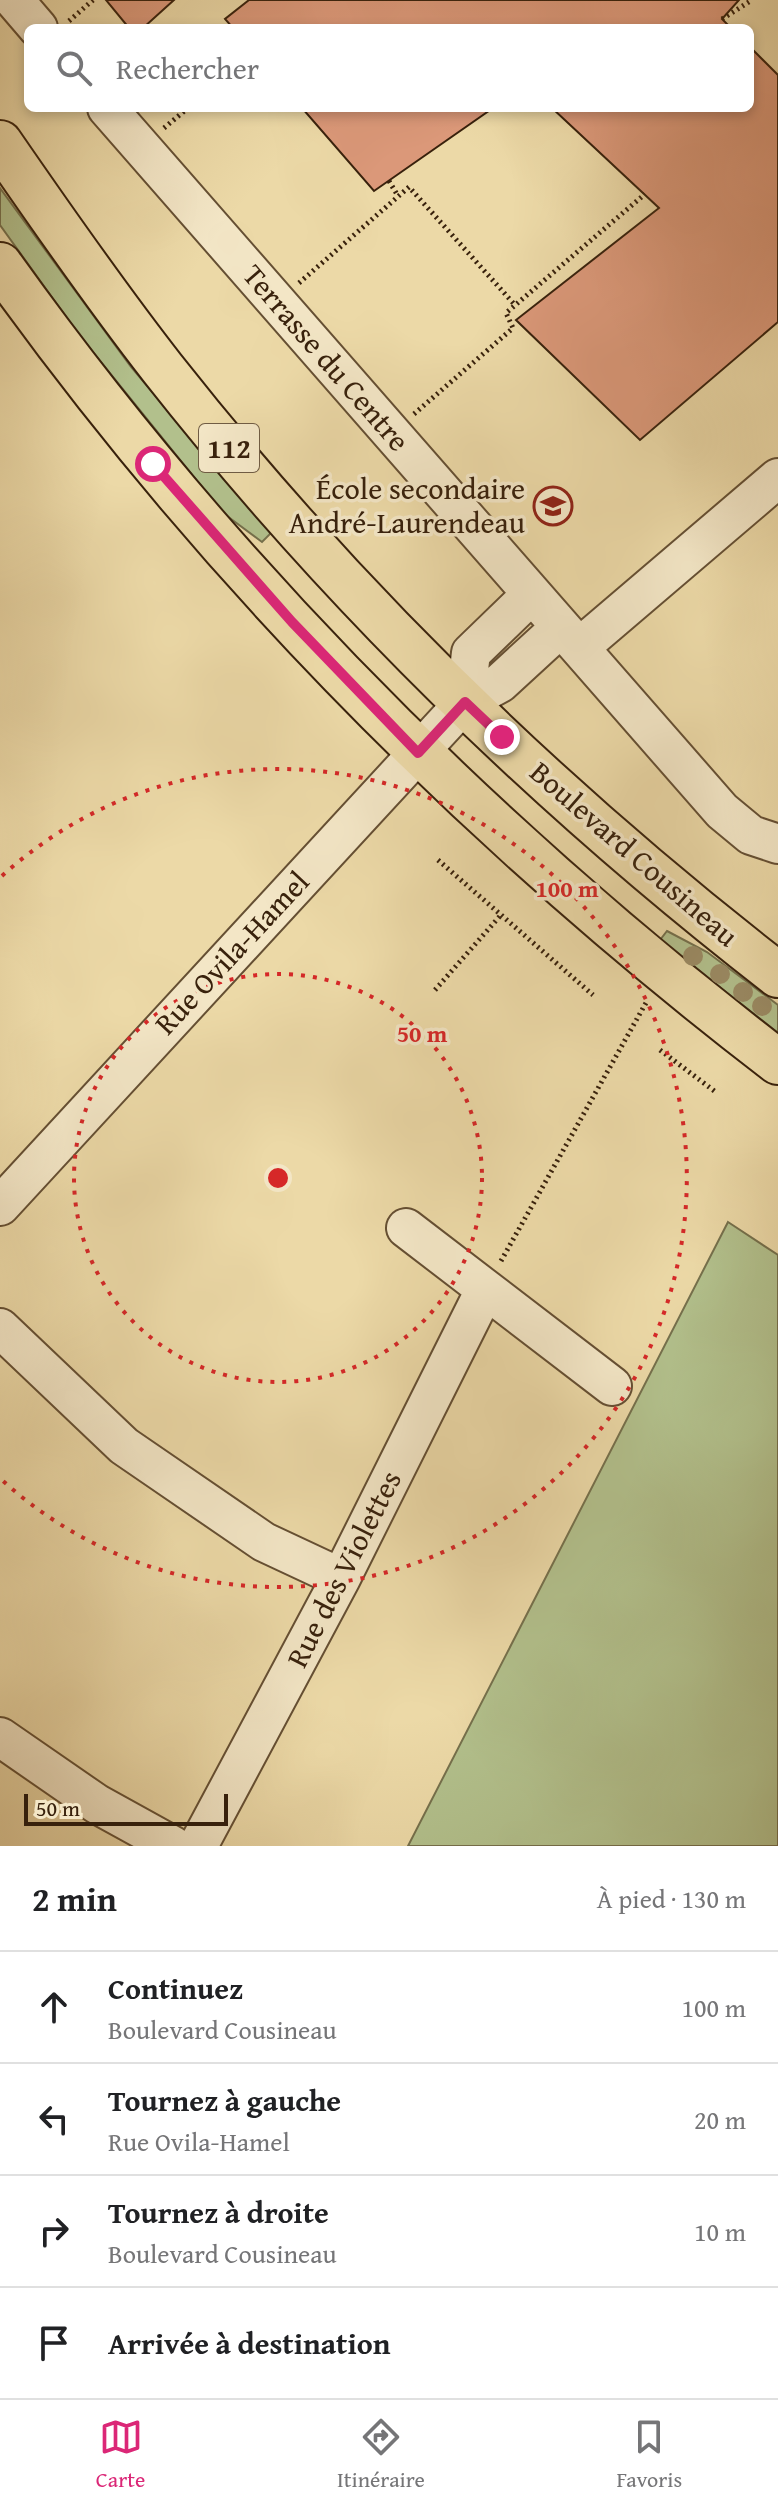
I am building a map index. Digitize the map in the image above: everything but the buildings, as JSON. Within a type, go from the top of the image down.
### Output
[{"type":"main road","name":"Boulevard Cousineau","points":[[0,143],[100,286],[221,439],[354,589],[539,773],[631,855],[778,975]]},
{"type":"main road","name":"112","points":[[0,265],[85,380],[185,502],[292,622],[418,753],[596,916],[778,1062]]},
{"type":"street","points":[[14,0],[49,24]]},
{"type":"street","name":"Terrasse du Centre","points":[[110,112],[732,822],[751,835],[778,844]]},
{"type":"street","name":"Rue Ovila-Hamel","points":[[0,1206],[465,702],[570,637],[778,478]]},
{"type":"street","points":[[465,702],[471,653],[532,594]]},
{"type":"street","points":[[406,1228],[612,1386]]},
{"type":"street","name":"Rue des Violettes","points":[[198,1846],[341,1578],[485,1290]]},
{"type":"street","points":[[0,1328],[124,1446],[264,1542],[341,1578]]},
{"type":"street","points":[[0,1737],[97,1804],[173,1846]]},
{"type":"path","points":[[55,24],[93,0]]},
{"type":"path","points":[[722,19],[752,0]]},
{"type":"path","points":[[160,132],[183,112]]},
{"type":"path","points":[[389,181],[398,196]]},
{"type":"path","points":[[295,287],[409,187],[515,305]]},
{"type":"path","points":[[410,418],[513,328],[506,313],[645,194]]},
{"type":"path","points":[[438,860],[593,995]]},
{"type":"path","points":[[435,990],[500,916]]},
{"type":"path","points":[[485,1290],[651,995]]},
{"type":"path","points":[[660,1050],[717,1093]]},
{"type":"green space","points":[[0,188],[131,367],[271,533],[262,542],[223,513],[79,335],[0,225]]},
{"type":"green space","points":[[667,931],[707,952],[778,1005],[778,1033],[660,940]]},
{"type":"green space","points":[[728,1222],[778,1255],[778,1846],[408,1846]]},
{"type":"place","name":"École secondaire André-Laurendeau","points":[[553,506]]},
{"type":"route","points":[[153,464],[251,578],[418,753],[465,702],[502,737]]}]
